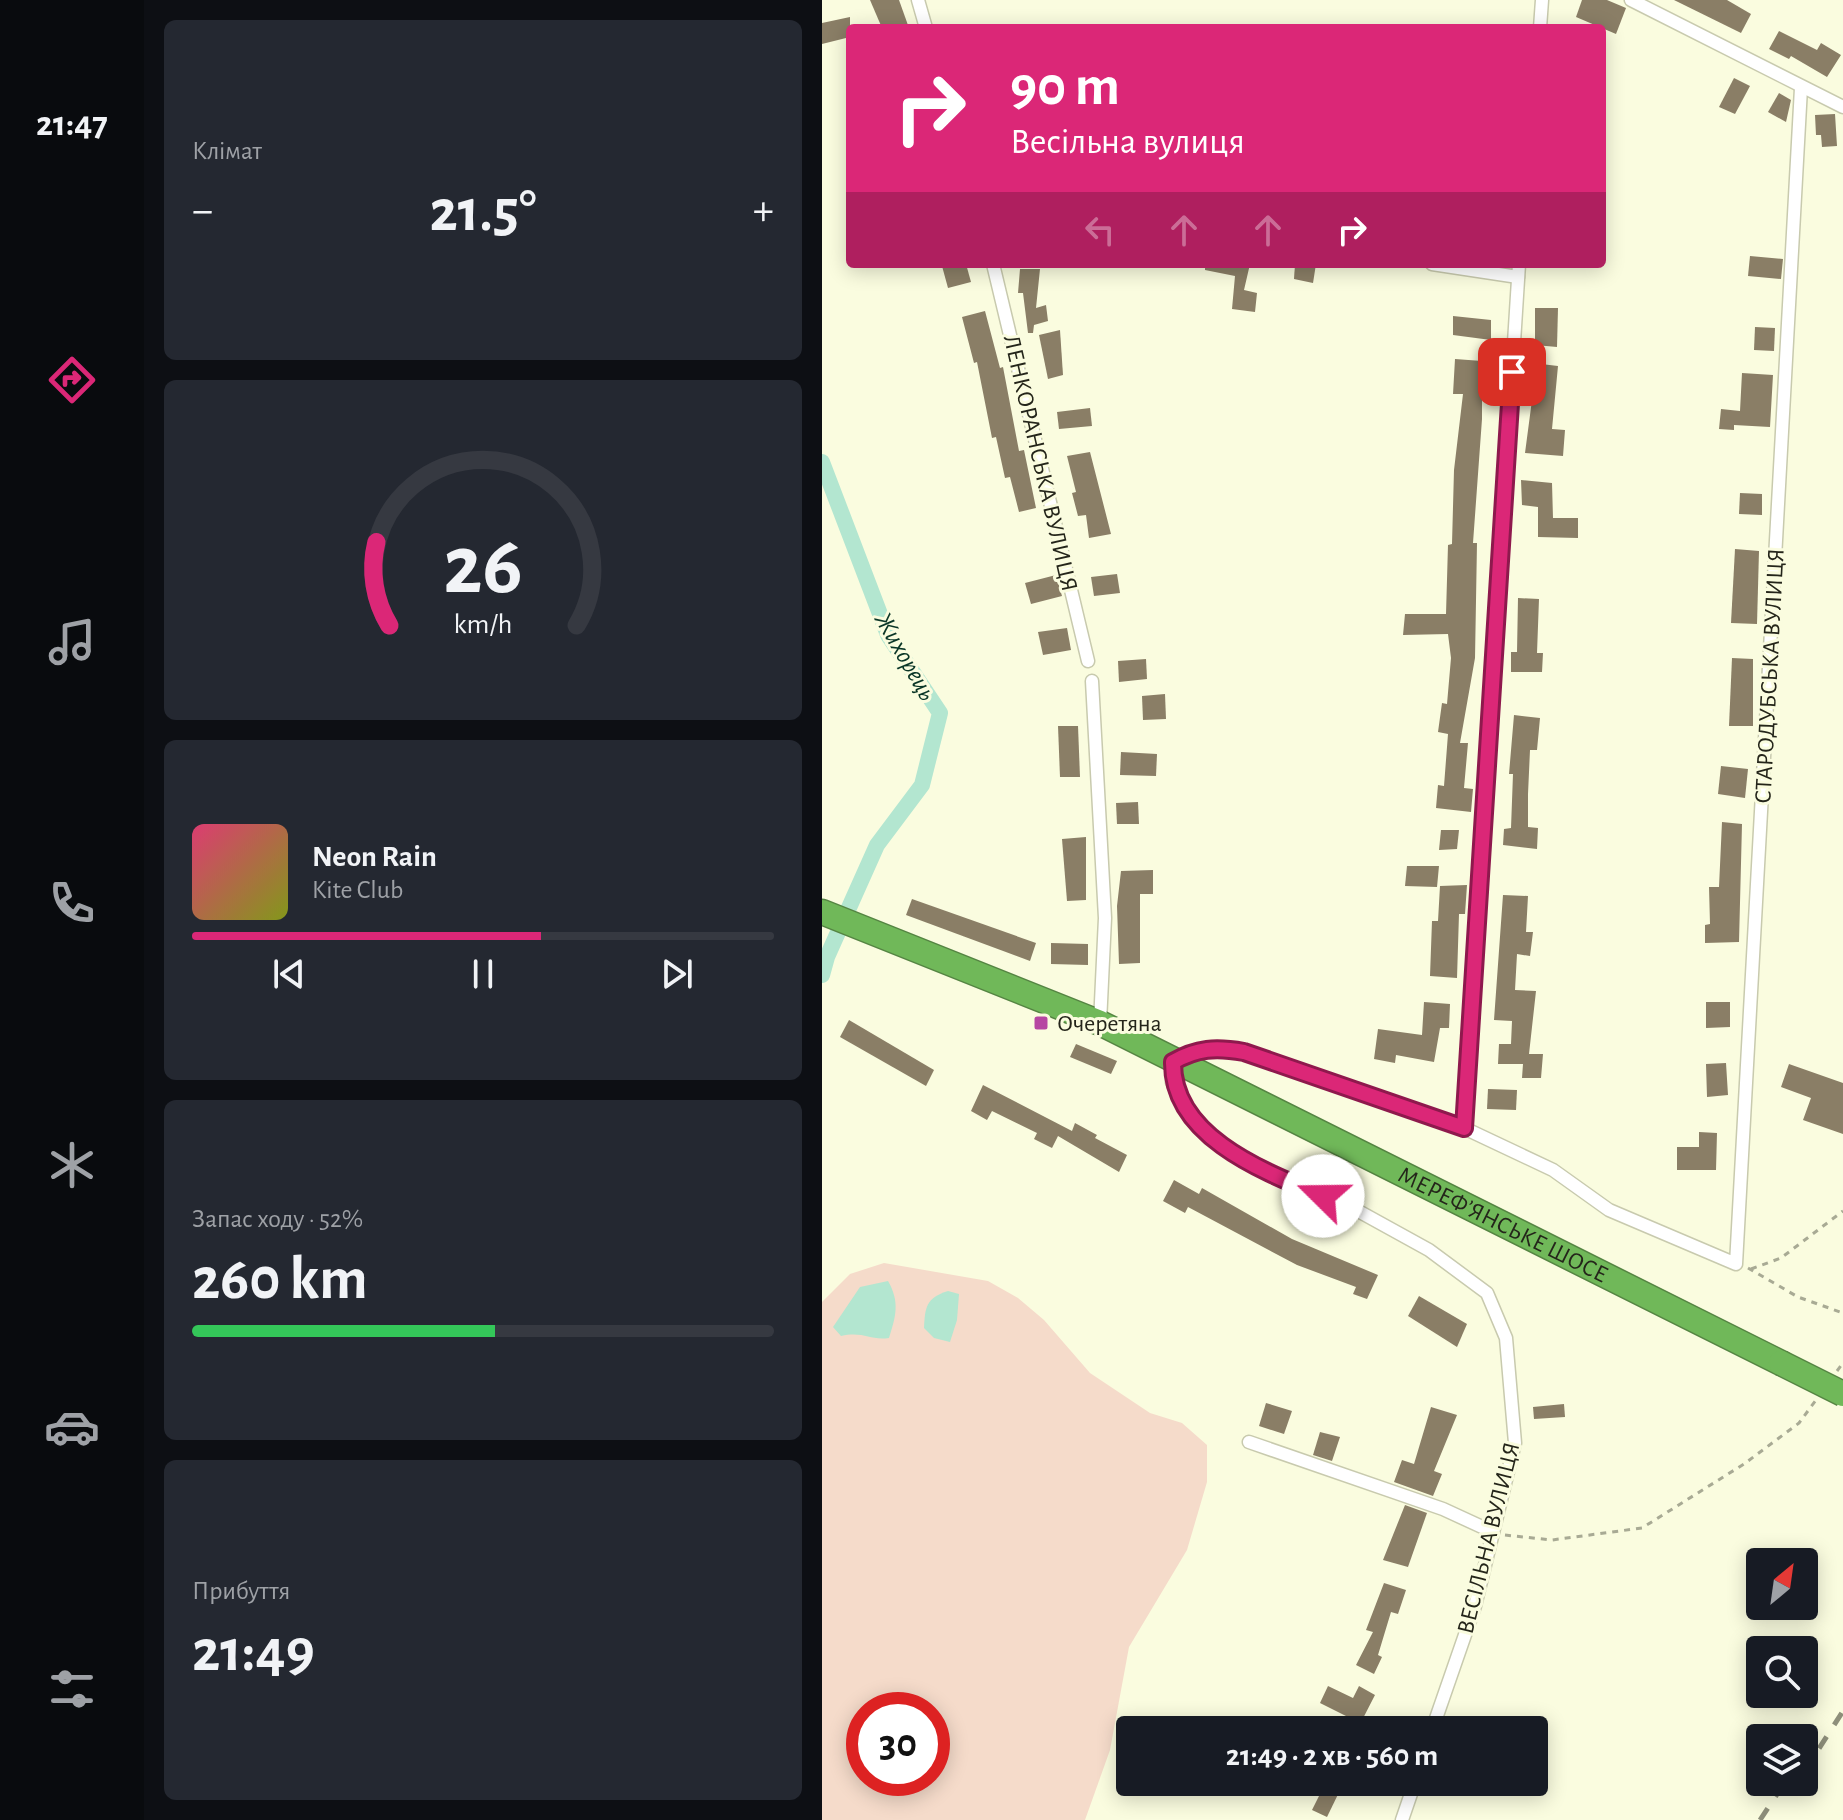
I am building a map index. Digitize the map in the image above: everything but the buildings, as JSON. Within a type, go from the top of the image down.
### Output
[{"type":"highway","name":"МЕРЕФ’ЯНСЬКЕ ШОСЕ","points":[[835,918],[1100,1023],[1781,1363],[1839,1384]]},
{"type":"street","points":[[918,0],[925,24]]},
{"type":"street","points":[[1540,24],[1542,0]]},
{"type":"street","points":[[1631,0],[1843,107]]},
{"type":"street","name":"СТАРОДУБСЬКА ВУЛИЦЯ","points":[[1736,1264],[1801,88]]},
{"type":"street","name":"ЛЕНКОРАНСЬКА ВУЛИЦЯ","points":[[994,268],[1088,661]]},
{"type":"street","points":[[1464,1128],[1518,271],[1481,268]]},
{"type":"street","points":[[1092,681],[1105,918],[1100,1023]]},
{"type":"street","points":[[1173,1062],[1192,1051],[1219,1048],[1244,1052],[1464,1128],[1553,1170],[1609,1210],[1736,1264]]},
{"type":"street","name":"ВЕСІЛЬНА ВУЛИЦЯ","points":[[1173,1062],[1172,1082],[1189,1112],[1215,1141],[1267,1172],[1351,1207],[1429,1250],[1487,1293],[1506,1338],[1515,1443],[1475,1606],[1437,1716]]},
{"type":"street","points":[[1249,1442],[1443,1509],[1493,1532]]},
{"type":"street","points":[[1402,1820],[1410,1796]]},
{"type":"path","points":[[1751,1269],[1781,1258],[1843,1211]]},
{"type":"path","points":[[1736,1264],[1751,1269],[1798,1297],[1843,1313]]},
{"type":"path","points":[[1839,1384],[1843,1363]]},
{"type":"path","points":[[1493,1532],[1552,1540],[1642,1528],[1744,1464],[1799,1423],[1816,1399]]},
{"type":"shaded area","points":[[884,1263],[988,1281],[1018,1298],[1044,1320],[1090,1373],[1150,1413],[1182,1423],[1207,1445],[1207,1482],[1187,1550],[1129,1647],[1110,1750],[1085,1820],[822,1820],[822,1302],[850,1274]]},
{"type":"shaded area","points":[[888,1281],[896,1309],[889,1338],[841,1336],[833,1327],[860,1287]]},
{"type":"shaded area","points":[[948,1291],[959,1294],[957,1320],[950,1342],[934,1338],[924,1328],[928,1304]]},
{"type":"waterway","name":"Жихорець","points":[[822,462],[888,635],[940,713],[922,785],[877,845],[827,957],[822,975]]},
{"type":"railway","points":[[1818,1750],[1843,1711]]},
{"type":"railway","points":[[1760,1820],[1776,1796]]},
{"type":"place","name":"Очеретяна","points":[[1041,1023]]},
{"type":"route","points":[[1323,1196],[1267,1172],[1215,1141],[1189,1112],[1172,1082],[1173,1062],[1192,1051],[1219,1048],[1244,1052],[1464,1128],[1512,372]]}]
